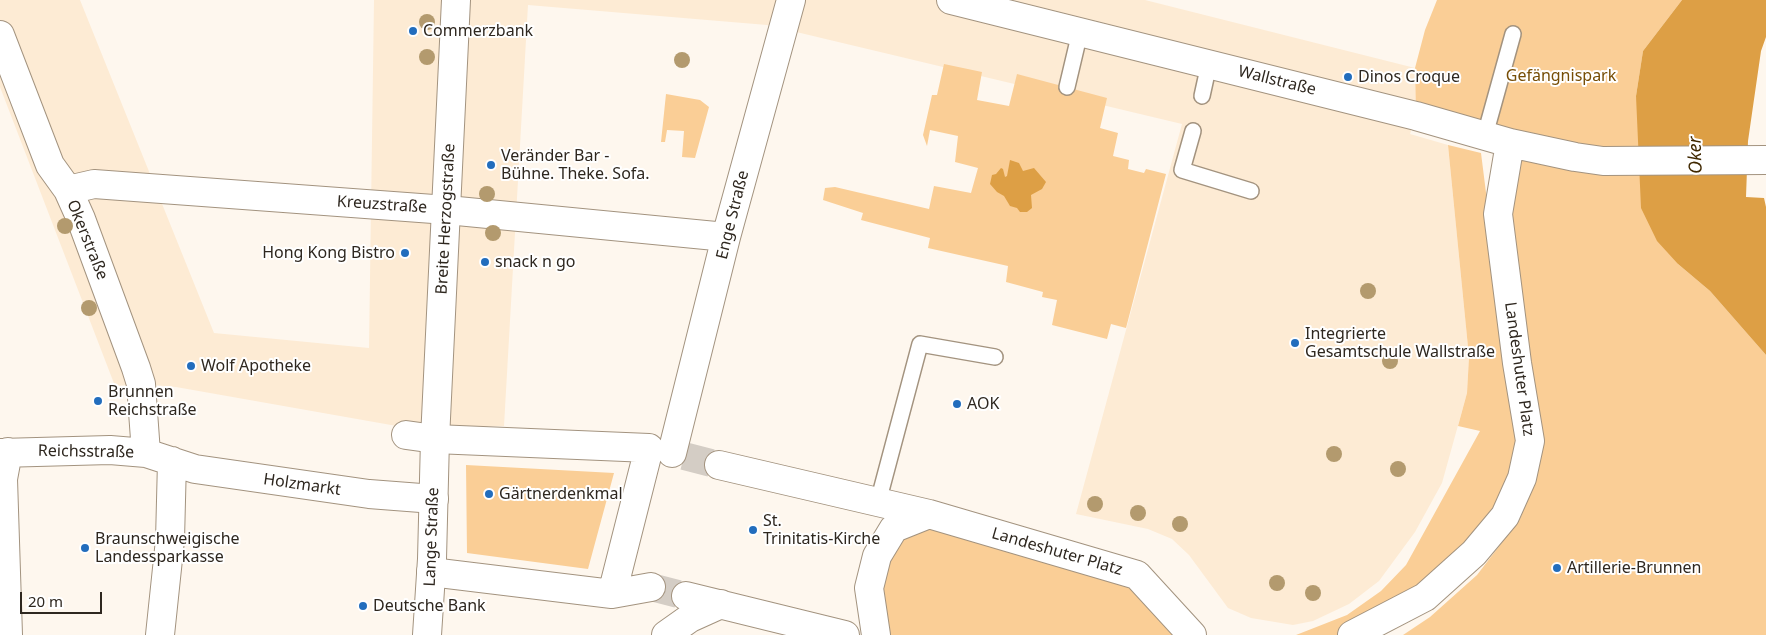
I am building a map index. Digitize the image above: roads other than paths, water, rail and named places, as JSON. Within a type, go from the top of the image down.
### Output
[{"type":"street","name":"Breite Herzogstraße","points":[[435,439],[456,0]]},
{"type":"street","name":"Enge Straße","points":[[612,594],[671,447],[791,0]]},
{"type":"street","name":"Wallstraße","points":[[950,0],[1209,64],[1497,139],[1603,161],[1766,160]]},
{"type":"street","name":"Okerstraße","points":[[0,34],[50,165],[68,190],[81,219],[139,376],[146,453]]},
{"type":"street","name":"Landeshuter Platz","points":[[1352,635],[1426,597],[1474,553],[1505,516],[1522,478],[1530,441],[1519,377],[1498,214],[1497,139]]},
{"type":"street","name":"Kreuzstraße","points":[[68,190],[94,184],[447,210],[726,237]]},
{"type":"street","points":[[406,435],[435,439],[671,447]]},
{"type":"street","name":"Lange Straße","points":[[427,635],[435,439]]},
{"type":"street","name":"Reichsstraße","points":[[3,448],[110,450],[146,453],[172,461]]},
{"type":"street","points":[[3,448],[8,635]]},
{"type":"street","points":[[160,635],[170,540],[172,461]]},
{"type":"street","name":"Holzmarkt","points":[[172,461],[204,471],[369,494],[434,499]]},
{"type":"street","name":"Landeshuter Platz","points":[[719,465],[929,514],[1137,576],[1192,635]]},
{"type":"street","points":[[876,635],[869,588],[877,556],[894,528],[929,514]]},
{"type":"street","points":[[431,572],[612,594],[650,587]]},
{"type":"street","points":[[686,596],[845,635]]},
{"type":"street","points":[[666,635],[690,618],[721,604]]},
{"type":"lane","points":[[1067,87],[1080,32]]},
{"type":"lane","points":[[1497,139],[1513,34]]},
{"type":"lane","points":[[1202,96],[1209,64]]},
{"type":"lane","points":[[1192,131],[1182,170],[1251,191]]},
{"type":"lane","points":[[878,502],[920,344],[995,357]]},
{"type":"water","name":"Oker","points":[[1682,0],[1766,0],[1766,37],[1761,51],[1748,141],[1746,197],[1764,198],[1766,207],[1766,355],[1710,291],[1678,264],[1657,241],[1641,208],[1636,96],[1643,51]]},
{"type":"water","points":[[1010,160],[1019,163],[1023,171],[1034,168],[1046,182],[1042,189],[1031,195],[1032,208],[1027,212],[1020,212],[1017,208],[1010,206],[1004,196],[997,192],[990,184],[992,175],[996,174],[1001,168],[1005,177],[1007,176]]},
{"type":"tunnel","points":[[684,456],[719,465]]},
{"type":"tunnel","points":[[651,587],[686,596]]},
{"type":"place","name":"Commerzbank","points":[[413,31]]},
{"type":"place","name":"Dinos Croque","points":[[1348,77]]},
{"type":"place","name":"Veränder Bar - Bühne. Theke. Sofa.","points":[[491,165]]},
{"type":"place","name":"Hong Kong Bistro","points":[[405,253]]},
{"type":"place","name":"snack n go","points":[[485,262]]},
{"type":"place","name":"Integrierte Gesamtschule Wallstraße","points":[[1295,343]]},
{"type":"place","name":"Wolf Apotheke","points":[[191,366]]},
{"type":"place","name":"Brunnen Reichstraße","points":[[98,401]]},
{"type":"place","name":"AOK","points":[[957,404]]},
{"type":"place","name":"Gärtnerdenkmal","points":[[489,494]]},
{"type":"place","name":"St. Trinitatis-Kirche","points":[[753,530]]},
{"type":"place","name":"Braunschweigische Landessparkasse","points":[[85,548]]},
{"type":"place","name":"Artillerie-Brunnen","points":[[1557,568]]},
{"type":"place","name":"Deutsche Bank","points":[[363,606]]},
{"type":"park label","name":"Gefängnispark","points":[[1561,76]]}]
